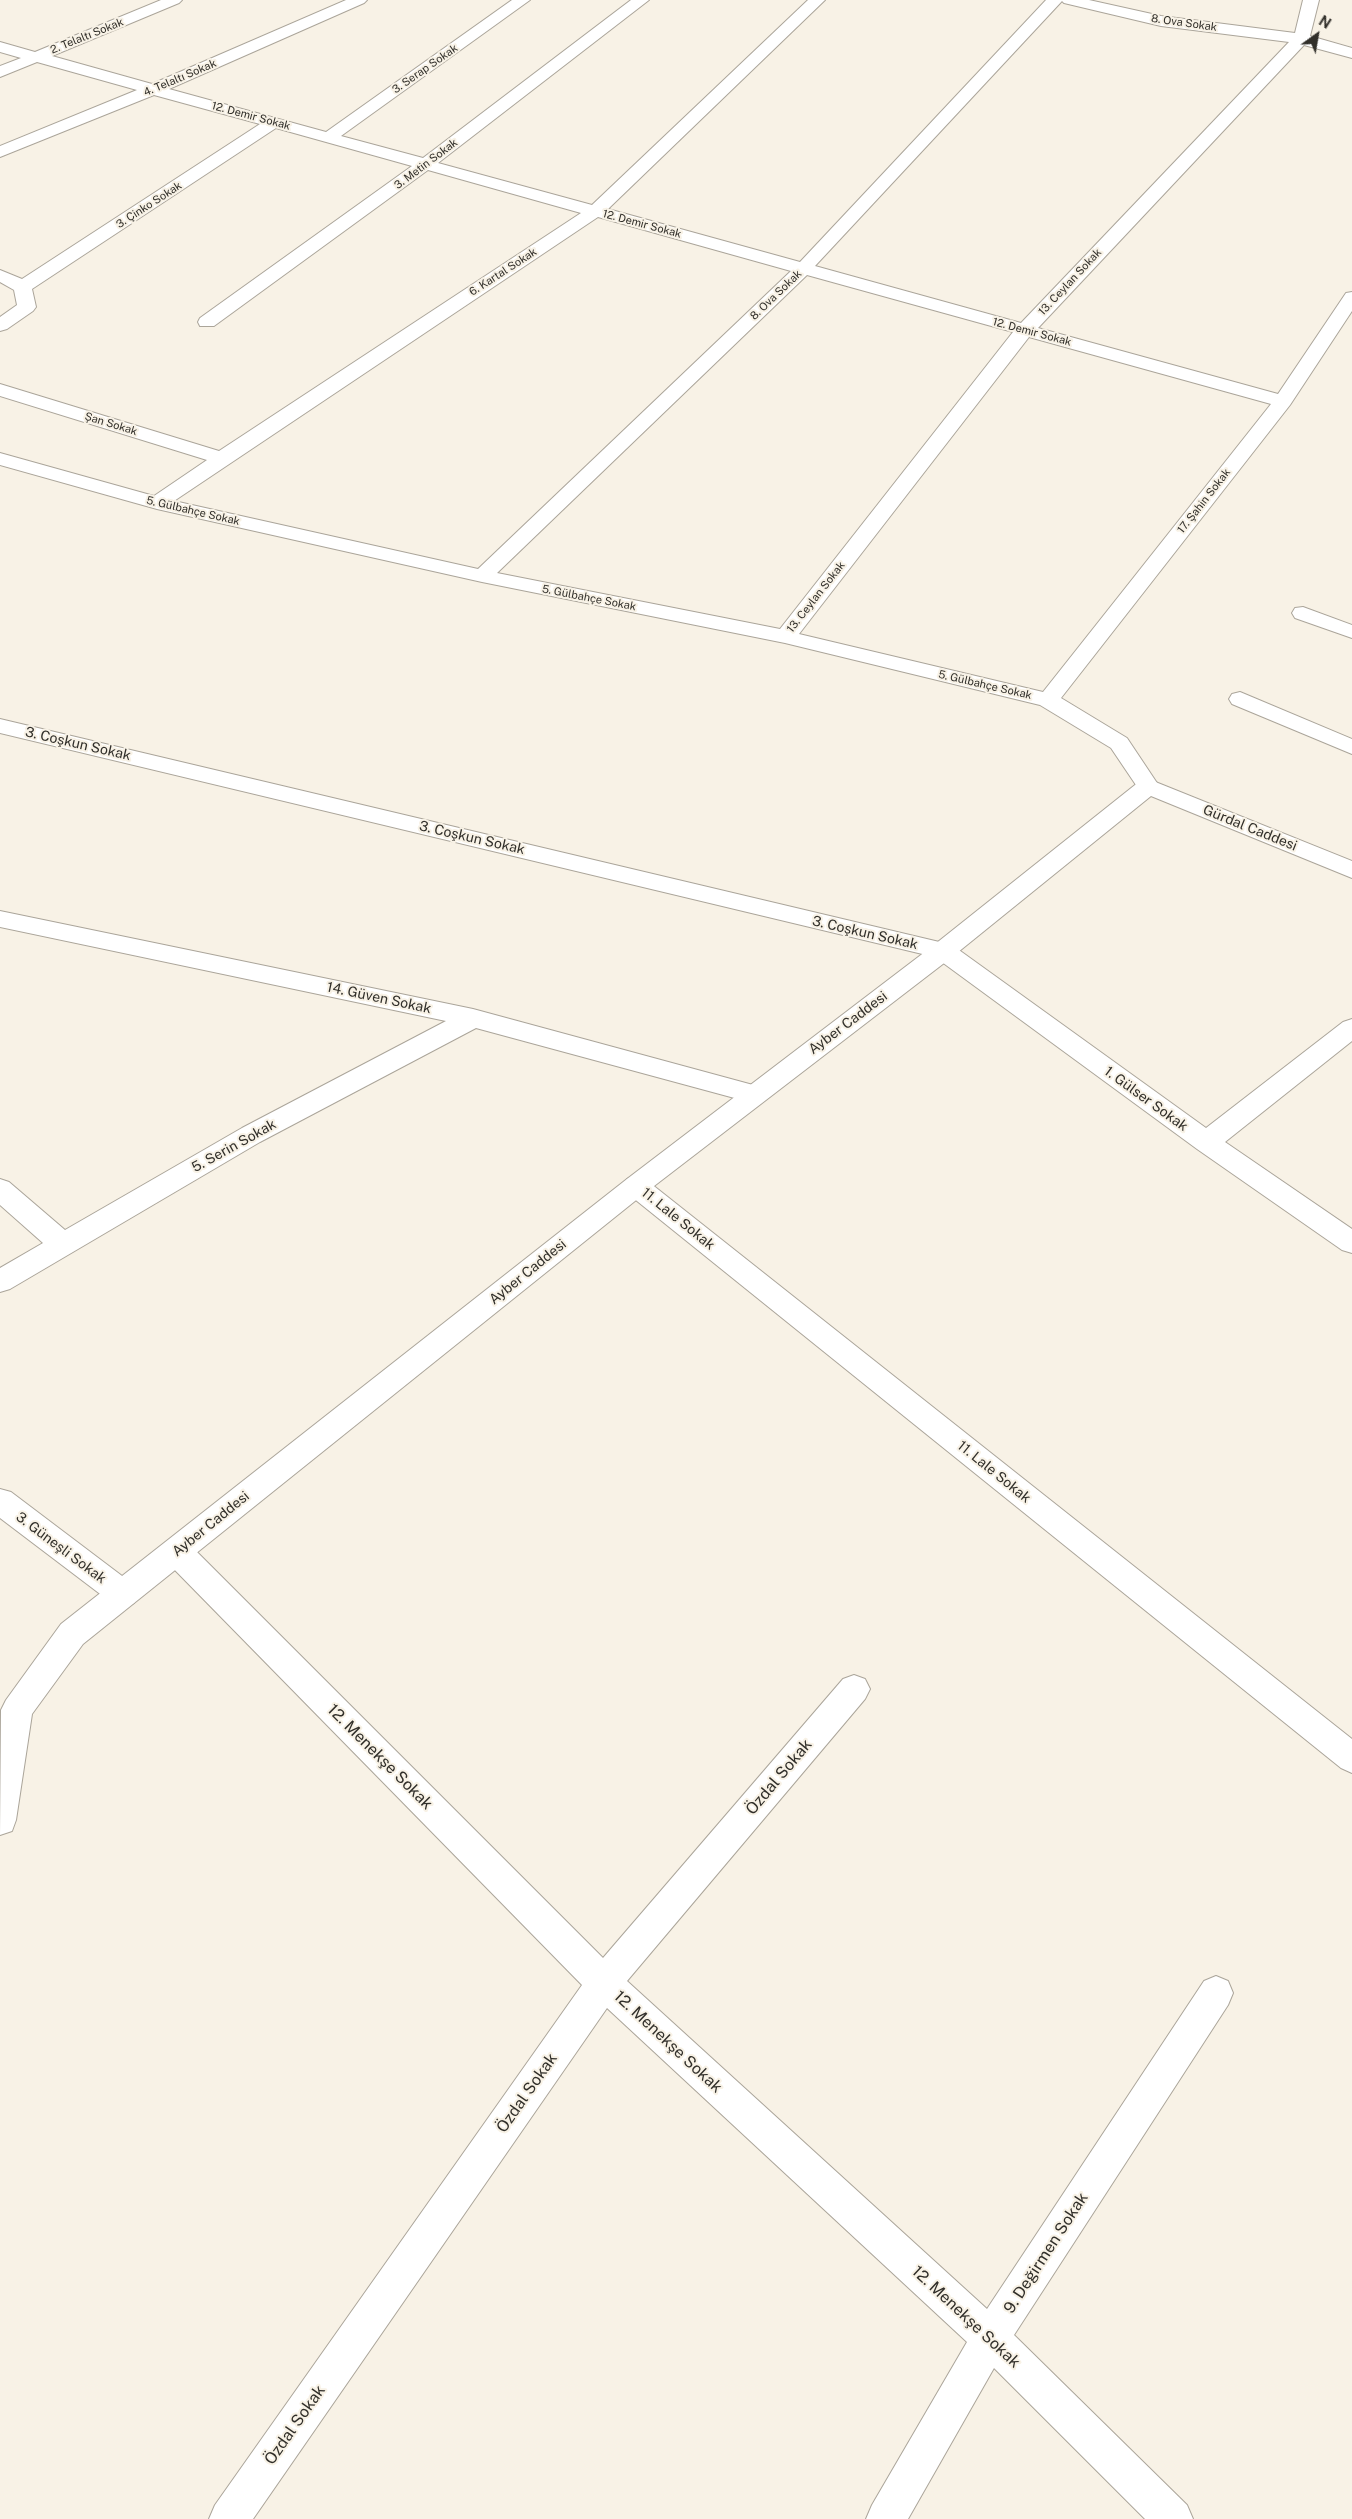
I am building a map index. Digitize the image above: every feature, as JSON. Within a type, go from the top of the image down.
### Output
[{"type":"street","name":"2. Telaltı Sokak","points":[[0,72],[174,0]]},
{"type":"street","name":"4. Telaltı Sokak","points":[[0,152],[154,89],[359,0]]},
{"type":"street","name":"3. Serap Sokak","points":[[329,137],[522,0]]},
{"type":"street","name":"3. Metin Sokak","points":[[207,322],[426,164],[641,0]]},
{"type":"street","name":"6. Kartal Sokak","points":[[157,503],[596,211],[817,0]]},
{"type":"street","name":"8. Ova Sokak","points":[[482,576],[804,268],[1055,0]]},
{"type":"street","name":"8. Ova Sokak","points":[[1069,0],[1161,21],[1300,38],[1352,53]]},
{"type":"street","points":[[1300,38],[1311,0]]},
{"type":"street","name":"13. Ceylan Sokak","points":[[784,638],[1025,330],[1300,38]]},
{"type":"street","name":"12. Demir Sokak","points":[[0,46],[1283,401]]},
{"type":"street","name":"3. Çinko Sokak","points":[[23,287],[274,122]]},
{"type":"street","points":[[0,275],[23,287],[27,307],[0,325]]},
{"type":"street","name":"17. Şahin Sokak","points":[[1048,700],[1283,401],[1352,297]]},
{"type":"street","name":"Şan Sokak","points":[[0,390],[222,458]]},
{"type":"street","name":"5. Gülbahçe Sokak","points":[[0,459],[157,503],[482,576],[784,638],[1048,700],[1119,743],[1148,786]]},
{"type":"street","points":[[1303,613],[1352,632]]},
{"type":"street","points":[[1240,698],[1352,747]]},
{"type":"street","name":"3. Coşkun Sokak","points":[[0,726],[943,951]]},
{"type":"street","name":"Gürdal Caddesi","points":[[1148,786],[1352,870]]},
{"type":"street","name":"Ayber Caddesi","points":[[0,1820],[17,1710],[72,1634],[636,1186],[753,1094],[943,951],[1148,786]]},
{"type":"street","name":"14. Güven Sokak","points":[[0,919],[473,1018],[753,1094]]},
{"type":"street","name":"1. Gülser Sokak","points":[[943,951],[1206,1142],[1352,1244]]},
{"type":"street","name":"5. Serin Sokak","points":[[0,1282],[250,1135],[473,1018]]},
{"type":"street","points":[[1206,1142],[1352,1028]]},
{"type":"street","name":"11. Lale Sokak","points":[[636,1186],[1352,1758]]},
{"type":"street","points":[[0,1189],[63,1245]]},
{"type":"street","name":"3. Güneşli Sokak","points":[[0,1501],[123,1594]]},
{"type":"street","name":"12. Menekşe Sokak","points":[[177,1552],[604,1983],[990,2338],[1173,2519]]},
{"type":"street","name":"Özdal Sokak","points":[[229,2519],[604,1983],[854,1689]]},
{"type":"street","name":"9. Değirmen Sokak","points":[[886,2519],[990,2338],[1216,1993]]}]
